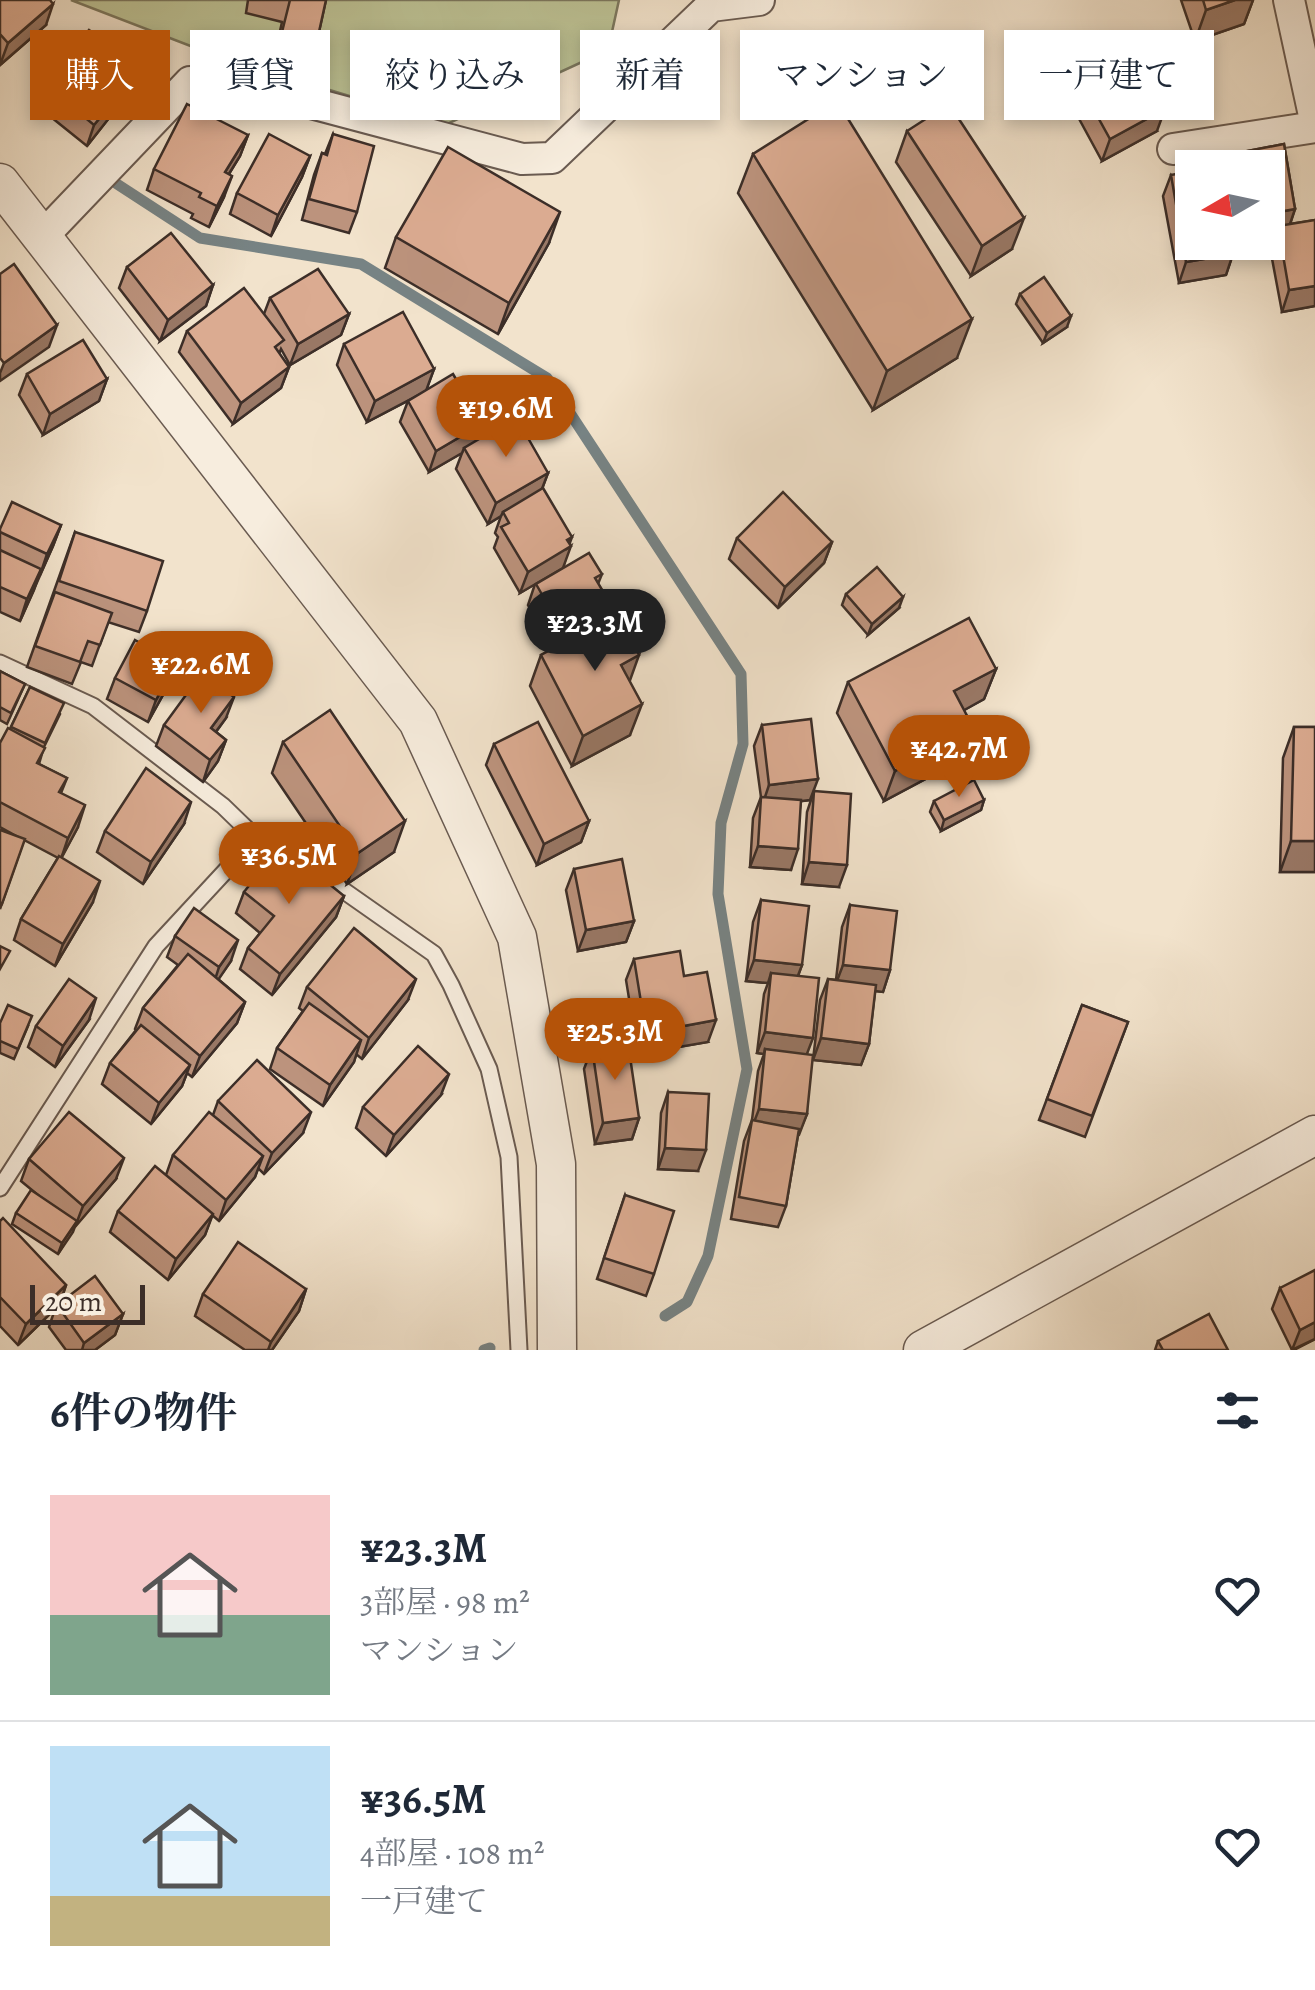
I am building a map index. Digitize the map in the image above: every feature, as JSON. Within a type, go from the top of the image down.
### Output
[{"type":"street","points":[[42,238],[190,82],[232,82],[522,159],[552,158],[711,6],[759,0]]},
{"type":"street","points":[[1174,149],[1315,124],[1288,0]]},
{"type":"street","points":[[0,183],[418,721],[517,938],[556,1164],[557,1350]]},
{"type":"street","points":[[923,1350],[1315,1136]]},
{"type":"lane","points":[[0,663],[93,706],[223,806],[256,838],[283,848],[434,954],[489,1069],[509,1156],[519,1350]]},
{"type":"lane","points":[[0,1188],[156,946],[256,838]]},
{"type":"green space","points":[[71,0],[619,0],[612,30],[580,30],[580,63],[560,72],[560,30],[350,30],[350,96],[330,90],[330,30],[190,30],[190,46],[170,38],[170,30],[149,30]]},
{"type":"green space","points":[[428,120],[456,120],[445,125]]},
{"type":"building","points":[[0,0],[50,0],[53,4],[8,43],[0,34]]},
{"type":"building","points":[[290,0],[326,0],[319,30],[282,30]]},
{"type":"building","points":[[1203,0],[1235,0],[1206,10]]},
{"type":"building","points":[[187,104],[190,120],[218,120],[248,135],[225,172],[232,176],[217,206],[199,197],[201,193],[154,169]]},
{"type":"building","points":[[807,120],[849,120],[972,319],[887,371],[753,154]]},
{"type":"building","points":[[924,120],[960,120],[1024,218],[982,246],[907,131]]},
{"type":"building","points":[[1100,120],[1145,120],[1110,139]]},
{"type":"building","points":[[269,134],[310,156],[278,215],[237,193]]},
{"type":"building","points":[[333,134],[374,146],[357,212],[309,199],[322,153],[327,155]]},
{"type":"building","points":[[1284,144],[1295,209],[1285,211],[1285,150],[1253,150]]},
{"type":"building","points":[[448,147],[560,212],[509,303],[396,237]]},
{"type":"building","points":[[1315,220],[1315,286],[1289,290],[1284,260],[1285,225]]},
{"type":"building","points":[[171,233],[213,285],[168,320],[127,267]]},
{"type":"building","points":[[14,264],[57,325],[4,363],[0,358],[0,274]]},
{"type":"building","points":[[318,269],[349,314],[298,344],[270,298]]},
{"type":"building","points":[[1044,277],[1071,316],[1047,333],[1020,294]]},
{"type":"building","points":[[244,288],[284,340],[275,347],[289,367],[241,403],[187,331]]},
{"type":"building","points":[[403,312],[434,369],[375,401],[344,344]]},
{"type":"building","points":[[83,340],[107,379],[50,414],[27,374]]},
{"type":"building","points":[[453,374],[482,424],[436,451],[408,401]]},
{"type":"building","points":[[516,417],[548,473],[496,503],[464,448]]},
{"type":"building","points":[[543,488],[572,537],[567,540],[571,546],[528,572],[501,527],[509,523],[503,512]]},
{"type":"building","points":[[783,492],[832,542],[785,587],[737,538]]},
{"type":"building","points":[[12,502],[61,525],[47,554],[0,532]]},
{"type":"building","points":[[75,532],[163,561],[147,611],[59,581]]},
{"type":"building","points":[[0,550],[41,569],[27,599],[0,587]]},
{"type":"building","points":[[589,553],[602,574],[595,578],[614,610],[567,638],[536,584]]},
{"type":"building","points":[[877,567],[903,597],[872,624],[846,594]]},
{"type":"building","points":[[55,592],[112,613],[100,645],[88,641],[80,662],[35,646]]},
{"type":"building","points":[[617,614],[639,655],[621,665],[642,704],[583,736],[541,655]]},
{"type":"building","points":[[969,618],[996,669],[954,691],[974,729],[895,771],[848,682]]},
{"type":"building","points":[[135,640],[176,663],[156,700],[115,678]]},
{"type":"building","points":[[0,671],[25,684],[11,713],[0,707]]},
{"type":"building","points":[[202,673],[234,697],[211,728],[226,740],[210,760],[164,725]]},
{"type":"building","points":[[30,687],[64,703],[45,743],[11,727]]},
{"type":"building","points":[[330,710],[405,821],[358,853],[283,742]]},
{"type":"building","points":[[811,719],[818,779],[769,785],[762,725]]},
{"type":"building","points":[[538,722],[589,821],[544,844],[494,744]]},
{"type":"building","points":[[1294,727],[1315,727],[1315,841],[1291,841]]},
{"type":"building","points":[[8,728],[45,748],[37,763],[67,778],[59,792],[85,805],[68,838],[0,802],[0,743]]},
{"type":"building","points":[[146,768],[191,802],[151,862],[105,831]]},
{"type":"building","points":[[974,780],[984,800],[944,820],[934,801]]},
{"type":"building","points":[[814,791],[851,794],[847,865],[809,862]]},
{"type":"building","points":[[761,797],[801,800],[798,849],[758,846]]},
{"type":"building","points":[[0,830],[25,839],[2,904],[0,903]]},
{"type":"building","points":[[281,845],[344,896],[280,974],[248,948],[274,916],[244,892]]},
{"type":"building","points":[[59,856],[100,881],[63,944],[21,919]]},
{"type":"building","points":[[622,859],[634,921],[586,930],[574,869]]},
{"type":"building","points":[[761,900],[809,906],[802,965],[754,960]]},
{"type":"building","points":[[850,905],[897,911],[890,970],[843,965]]},
{"type":"building","points":[[194,908],[238,940],[219,967],[175,936]]},
{"type":"building","points":[[354,928],[416,979],[369,1038],[307,987]]},
{"type":"building","points":[[0,946],[10,951],[0,969]]},
{"type":"building","points":[[680,951],[684,976],[707,972],[716,1020],[646,1033],[634,959]]},
{"type":"building","points":[[188,954],[245,1002],[200,1056],[143,1008]]},
{"type":"building","points":[[771,973],[819,978],[813,1038],[765,1032]]},
{"type":"building","points":[[69,979],[96,998],[63,1046],[36,1026]]},
{"type":"building","points":[[828,979],[876,985],[869,1044],[821,1038]]},
{"type":"building","points":[[309,1003],[361,1040],[330,1085],[277,1048]]},
{"type":"building","points":[[8,1005],[32,1016],[18,1049],[0,1041],[0,1023]]},
{"type":"building","points":[[1082,1005],[1128,1022],[1092,1116],[1047,1099]]},
{"type":"building","points":[[141,1025],[190,1065],[159,1103],[110,1063]]},
{"type":"building","points":[[628,1043],[639,1118],[603,1123],[592,1048]]},
{"type":"building","points":[[418,1046],[449,1074],[394,1135],[363,1107]]},
{"type":"building","points":[[765,1049],[813,1055],[807,1114],[759,1109]]},
{"type":"building","points":[[257,1060],[311,1112],[272,1153],[218,1101]]},
{"type":"building","points":[[668,1092],[709,1094],[706,1150],[665,1148]]},
{"type":"building","points":[[69,1112],[124,1158],[83,1206],[29,1159]]},
{"type":"building","points":[[209,1112],[263,1156],[226,1200],[173,1155]]},
{"type":"building","points":[[752,1120],[799,1129],[786,1206],[739,1197]]},
{"type":"building","points":[[155,1166],[213,1214],[176,1259],[118,1211]]},
{"type":"building","points":[[31,1190],[77,1221],[62,1243],[16,1213]]},
{"type":"building","points":[[625,1195],[674,1211],[654,1274],[604,1258]]},
{"type":"building","points":[[3,1218],[66,1285],[26,1324],[0,1297]]},
{"type":"building","points":[[238,1242],[306,1289],[271,1342],[203,1294]]},
{"type":"building","points":[[1315,1270],[1315,1322],[1300,1330],[1280,1288]]},
{"type":"building","points":[[95,1276],[123,1314],[84,1343],[57,1305]]},
{"type":"building","points":[[1209,1314],[1228,1350],[1163,1350],[1158,1341]]},
{"type":"waterway","points":[[117,184],[200,238],[361,264],[547,378],[741,674],[743,744],[721,823],[718,894],[747,1069],[708,1256],[687,1302],[665,1316]]},
{"type":"waterway","points":[[484,1350],[490,1348]]}]
